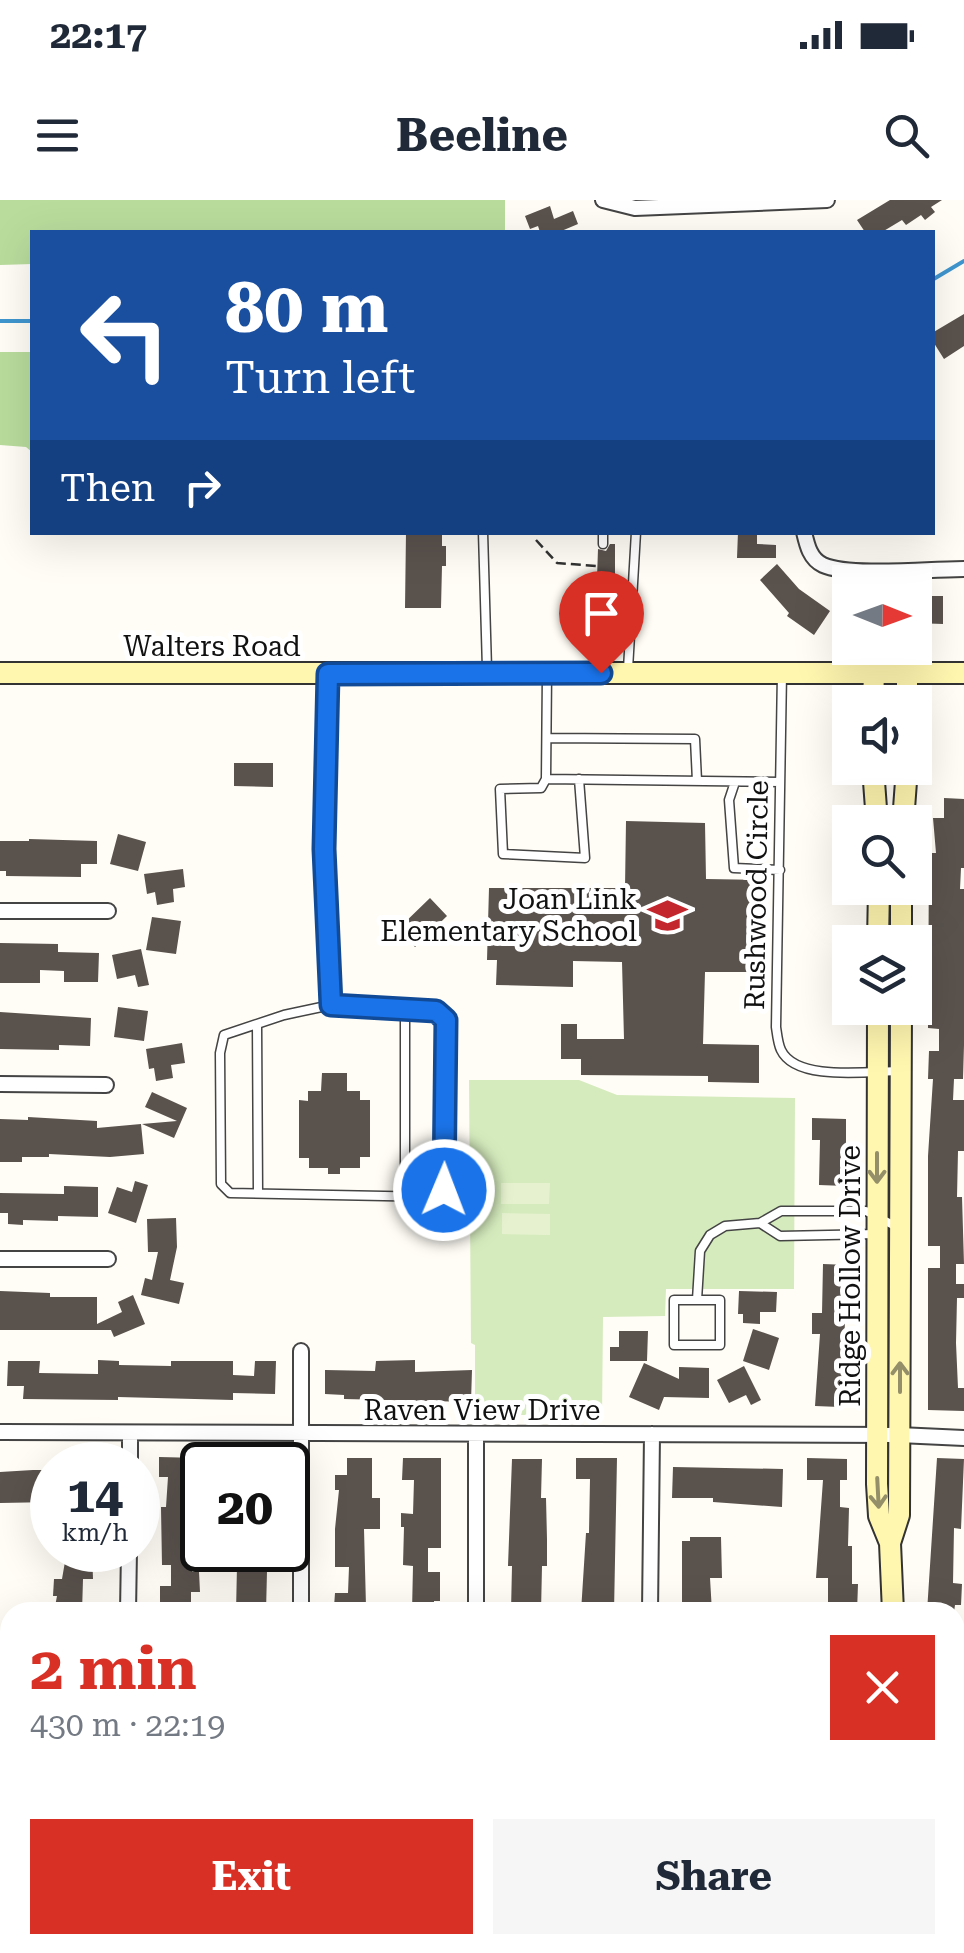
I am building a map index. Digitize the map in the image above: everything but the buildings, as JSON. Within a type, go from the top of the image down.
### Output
[{"type":"street","points":[[603,200],[634,208],[827,200]]},
{"type":"street","points":[[805,535],[808,550],[820,564],[842,570],[964,569]]},
{"type":"street","name":"Walters Road","points":[[0,673],[964,673]]},
{"type":"street","points":[[907,673],[907,685]]},
{"type":"street","points":[[874,674],[874,685]]},
{"type":"street","points":[[0,911],[108,911]]},
{"type":"street","name":"Ridge Hollow Drive","points":[[878,1025],[876,1436],[879,1516],[890,1544],[893,1602]]},
{"type":"street","name":"Ridge Hollow Drive","points":[[890,1544],[899,1515],[900,1025]]},
{"type":"street","points":[[0,1084],[106,1084]]},
{"type":"street","points":[[0,1259],[108,1260]]},
{"type":"street","points":[[301,1350],[301,1602]]},
{"type":"street","name":"Raven View Drive","points":[[0,1432],[964,1438]]},
{"type":"street","points":[[130,1434],[130,1442]]},
{"type":"street","points":[[476,1434],[476,1602]]},
{"type":"street","points":[[650,1602],[652,1434]]},
{"type":"street","points":[[128,1602],[129,1572]]},
{"type":"lane","points":[[483,535],[487,673]]},
{"type":"lane","points":[[603,535],[603,544]]},
{"type":"lane","points":[[628,673],[636,535]]},
{"type":"lane","points":[[328,674],[324,849],[331,1005]]},
{"type":"lane","points":[[548,674],[546,779],[541,788],[500,788],[502,854],[585,858],[579,779]]},
{"type":"lane","name":"Rushwood Circle","points":[[782,674],[776,1027],[780,1050],[793,1065],[815,1071],[900,1071]]},
{"type":"lane","points":[[546,738],[696,738],[697,780]]},
{"type":"lane","points":[[546,779],[780,782]]},
{"type":"lane","points":[[736,782],[728,800],[734,868],[780,870]]},
{"type":"lane","points":[[331,1005],[436,1011],[446,1020],[444,1190],[436,1197],[230,1193],[222,1184],[220,1054],[224,1035],[331,1005]]},
{"type":"lane","points":[[405,1010],[405,1196]]},
{"type":"lane","points":[[257,1024],[258,1194]]},
{"type":"lane","points":[[697,1300],[700,1252],[710,1236],[725,1226],[760,1223],[781,1211],[866,1211],[877,1225],[901,1229]]},
{"type":"lane","points":[[760,1223],[780,1236],[866,1237],[877,1225]]},
{"type":"lane","points":[[877,1225],[901,1229]]},
{"type":"lane","points":[[674,1300],[697,1300],[720,1300],[720,1346],[674,1345],[674,1300]]},
{"type":"path","points":[[536,540],[557,563],[597,566]]},
{"type":"green space","points":[[0,200],[505,200],[505,230],[30,230],[30,264],[0,265]]},
{"type":"green space","points":[[0,352],[30,352],[30,450],[0,445]]},
{"type":"green space","points":[[469,1080],[579,1080],[617,1095],[795,1098],[794,1289],[666,1289],[665,1316],[603,1317],[602,1415],[475,1415]]},
{"type":"green space","points":[[501,1183],[550,1183],[549,1204],[501,1204]]},
{"type":"green space","points":[[502,1213],[550,1214],[550,1235],[502,1234]]},
{"type":"waterway","points":[[935,278],[964,261]]},
{"type":"waterway","points":[[0,321],[30,321]]},
{"type":"place","name":"Joan Link Elementary School","points":[[667,915]]},
{"type":"route","points":[[444,1190],[446,1020],[436,1011],[331,1005],[324,849],[328,674],[601,673]]}]
